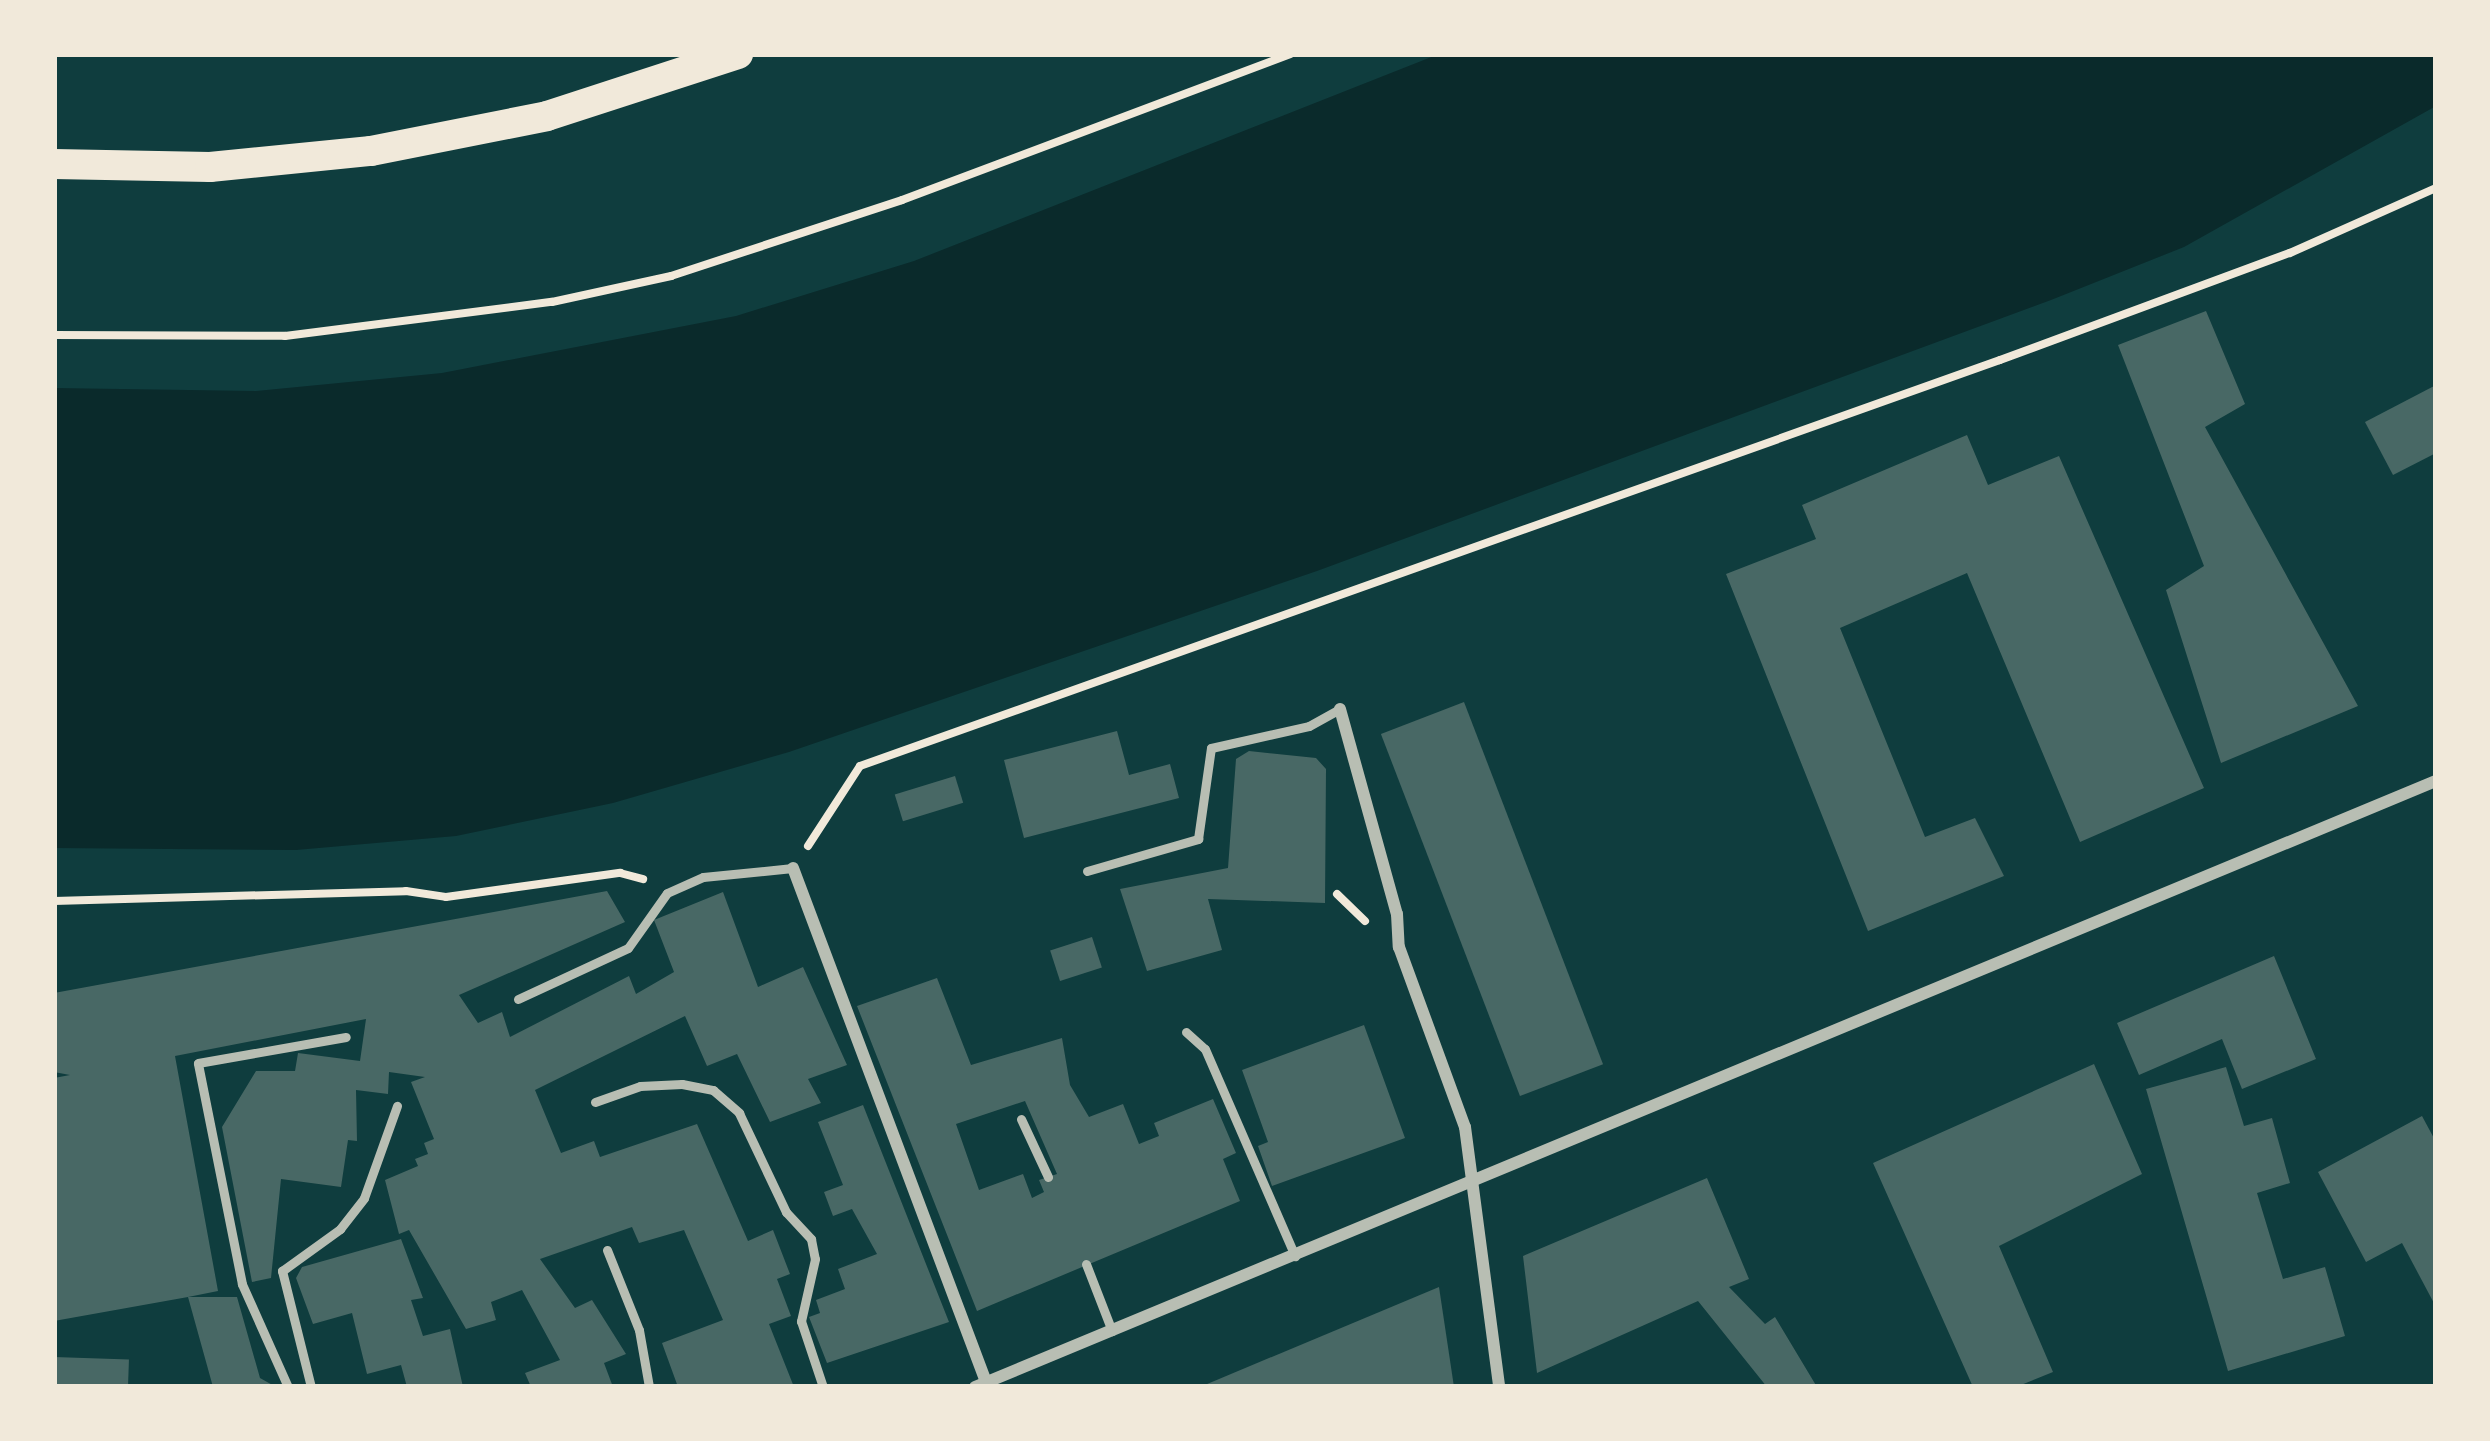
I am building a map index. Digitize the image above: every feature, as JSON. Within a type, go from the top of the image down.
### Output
[{"type":"main road","points":[[54,164],[210,167],[370,151],[547,116],[738,54]]},
{"type":"street","points":[[1340,709],[1397,914],[1399,947],[1465,1127],[1499,1387]]},
{"type":"street","points":[[794,868],[981,1385],[2436,781]]},
{"type":"lane","points":[[1087,871],[1198,839],[1211,748],[1309,726],[1340,709]]},
{"type":"lane","points":[[518,999],[628,947],[667,893],[753,867],[794,868]]},
{"type":"lane","points":[[1186,1032],[1219,1076],[1295,1256]]},
{"type":"lane","points":[[288,1387],[242,1284],[198,1064],[346,1037]]},
{"type":"lane","points":[[596,1102],[640,1086],[682,1084],[713,1090],[739,1113],[786,1212],[811,1239],[815,1259],[801,1321],[823,1387]]},
{"type":"lane","points":[[311,1387],[282,1271],[292,1256],[340,1229],[364,1198],[397,1106]]},
{"type":"lane","points":[[1021,1119],[1048,1178]]},
{"type":"lane","points":[[607,1250],[639,1330],[649,1387]]},
{"type":"lane","points":[[1086,1264],[1112,1331]]},
{"type":"path","points":[[54,335],[285,336],[551,302],[671,276],[882,207],[1290,54]]},
{"type":"path","points":[[794,868],[860,766],[2089,327],[2436,188]]},
{"type":"path","points":[[54,901],[406,891],[446,897],[620,873],[667,893]]},
{"type":"path","points":[[1337,894],[1366,922]]},
{"type":"water","points":[[1439,54],[2436,54],[2436,106],[2184,247],[2051,300],[1317,571],[789,752],[613,803],[456,836],[296,850],[54,848],[54,388],[256,391],[442,373],[736,316],[914,261]]},
{"type":"building","points":[[2206,311],[2245,404],[2205,427],[2358,706],[2221,763],[2166,590],[2204,566],[2118,345]]},
{"type":"building","points":[[2436,385],[2436,453],[2393,475],[2365,422]]},
{"type":"building","points":[[1967,435],[1988,485],[2059,456],[2204,788],[2080,842],[1967,573],[1840,628],[1925,837],[1975,818],[2004,876],[1868,931],[1726,574],[1816,539],[1802,505]]},
{"type":"building","points":[[1464,702],[1603,1064],[1520,1096],[1381,734]]},
{"type":"building","points":[[1117,731],[1129,775],[1170,764],[1179,798],[1024,838],[1004,760]]},
{"type":"building","points":[[1249,751],[1316,758],[1326,769],[1325,903],[1208,899],[1222,950],[1147,971],[1120,889],[1228,868],[1236,759]]},
{"type":"building","points":[[955,776],[963,803],[903,821],[895,794]]},
{"type":"building","points":[[607,891],[625,922],[459,995],[478,1023],[502,1012],[510,1037],[629,976],[636,994],[674,972],[654,920],[723,892],[758,987],[803,967],[847,1065],[808,1079],[821,1103],[770,1122],[737,1054],[707,1066],[685,1016],[535,1090],[561,1153],[594,1141],[600,1157],[697,1124],[748,1241],[773,1230],[790,1274],[777,1279],[791,1316],[769,1324],[794,1387],[678,1387],[662,1343],[723,1320],[684,1230],[639,1243],[632,1227],[540,1259],[575,1308],[592,1300],[626,1354],[604,1363],[613,1387],[531,1387],[525,1373],[560,1360],[522,1290],[491,1302],[496,1320],[466,1329],[409,1230],[399,1234],[385,1180],[418,1166],[415,1159],[428,1154],[424,1143],[434,1139],[411,1082],[425,1077],[389,1072],[388,1094],[356,1090],[357,1141],[348,1140],[341,1187],[281,1179],[271,1278],[252,1282],[222,1127],[256,1071],[295,1071],[298,1053],[360,1061],[366,1019],[175,1056],[218,1291],[54,1321],[54,1078],[70,1075],[54,1072],[54,993]]},
{"type":"building","points":[[1092,937],[1102,967],[1060,981],[1050,951]]},
{"type":"building","points":[[2274,956],[2316,1059],[2242,1089],[2222,1039],[2139,1075],[2117,1023]]},
{"type":"building","points":[[937,978],[971,1065],[1062,1038],[1070,1085],[1089,1117],[1123,1104],[1139,1144],[1159,1136],[1154,1123],[1213,1099],[1236,1153],[1223,1159],[1240,1201],[977,1311],[857,1006]],"holes":[[[1025,1101],[1057,1174],[1039,1180],[1044,1192],[1032,1198],[1023,1174],[979,1190],[956,1124]]]},
{"type":"building","points":[[1364,1025],[1405,1138],[1272,1186],[1258,1146],[1268,1142],[1242,1070]]},
{"type":"building","points":[[2094,1064],[2142,1174],[1999,1246],[2053,1372],[2016,1387],[1973,1387],[1873,1163]]},
{"type":"building","points":[[2226,1067],[2244,1126],[2272,1118],[2290,1183],[2257,1193],[2283,1279],[2325,1267],[2345,1336],[2228,1371],[2146,1089]]},
{"type":"building","points":[[863,1105],[949,1322],[827,1363],[809,1317],[820,1313],[816,1300],[845,1289],[838,1269],[877,1254],[852,1209],[833,1216],[824,1192],[843,1185],[818,1122]]},
{"type":"building","points":[[2422,1116],[2436,1142],[2436,1307],[2402,1243],[2366,1262],[2318,1172]]},
{"type":"building","points":[[1707,1178],[1749,1279],[1729,1287],[1765,1324],[1775,1317],[1817,1387],[1767,1387],[1698,1301],[1537,1373],[1523,1256]]},
{"type":"building","points":[[401,1239],[423,1298],[411,1300],[423,1336],[450,1329],[463,1387],[407,1387],[401,1365],[367,1374],[352,1313],[313,1324],[296,1278],[302,1267]]},
{"type":"building","points":[[1439,1287],[1454,1387],[1200,1387]]},
{"type":"building","points":[[188,1297],[237,1297],[260,1378],[276,1387],[213,1387]]},
{"type":"building","points":[[54,1357],[129,1360],[128,1387],[54,1387]]}]
